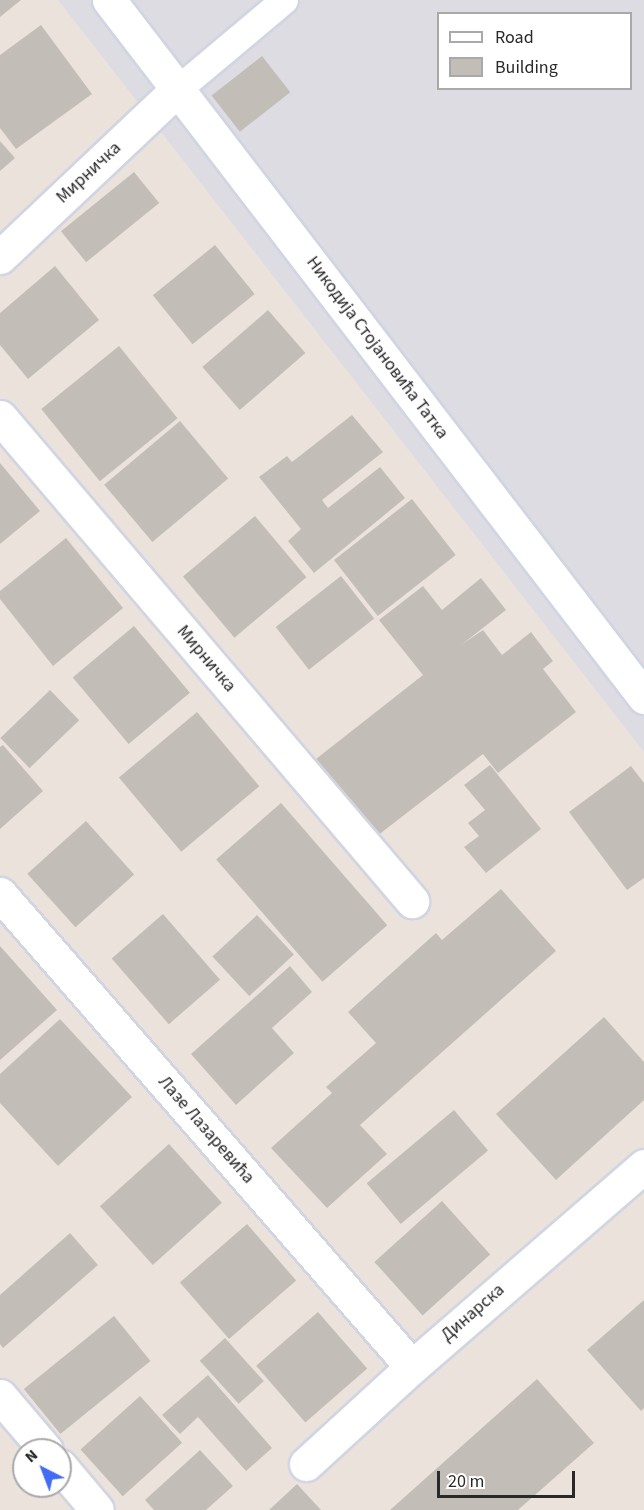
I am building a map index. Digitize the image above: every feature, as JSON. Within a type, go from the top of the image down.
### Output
[{"type":"street","name":"Никодија Стојановића Татка","points":[[109,0],[179,88],[644,697]]},
{"type":"street","name":"Мирничка","points":[[0,257],[179,88]]},
{"type":"street","name":"Мирничка","points":[[0,417],[412,901]]},
{"type":"street","name":"Лазе Лазаревића","points":[[0,894],[412,1367]]},
{"type":"street","name":"Динарска","points":[[306,1464],[412,1367],[644,1166]]},
{"type":"street","points":[[0,1396],[36,1438]]},
{"type":"street","points":[[72,1480],[97,1510]]},
{"type":"lane","points":[[179,88],[284,0]]},
{"type":"shaded area","points":[[58,0],[644,0],[644,752]]},
{"type":"building","points":[[0,0],[21,0],[0,17]]},
{"type":"building","points":[[41,25],[92,94],[16,149],[0,128],[0,55]]},
{"type":"building","points":[[262,56],[290,92],[240,132],[212,95]]},
{"type":"building","points":[[0,141],[15,158],[0,171]]},
{"type":"building","points":[[134,172],[159,203],[86,262],[61,231]]},
{"type":"building","points":[[215,245],[255,294],[192,344],[153,295]]},
{"type":"building","points":[[55,266],[99,320],[28,379],[0,345],[0,313]]},
{"type":"building","points":[[268,310],[305,353],[240,410],[202,367]]},
{"type":"building","points":[[119,346],[178,418],[100,481],[41,409]]},
{"type":"building","points":[[352,415],[383,452],[322,500],[328,508],[380,467],[405,498],[314,573],[288,541],[301,529],[259,477],[287,456],[292,462]]},
{"type":"building","points":[[180,421],[228,478],[152,542],[104,485]]},
{"type":"building","points":[[0,463],[40,511],[0,544]]},
{"type":"building","points":[[412,499],[456,555],[378,616],[334,560]]},
{"type":"building","points":[[255,516],[306,577],[234,638],[183,576]]},
{"type":"building","points":[[66,538],[123,608],[53,666],[0,599],[0,591]]},
{"type":"building","points":[[341,576],[374,619],[309,670],[276,627]]},
{"type":"building","points":[[481,578],[506,610],[461,645],[483,630],[502,655],[531,632],[553,661],[543,669],[576,712],[498,773],[483,754],[377,836],[316,759],[423,675],[379,620],[423,586],[442,610]]},
{"type":"building","points":[[134,626],[190,693],[129,744],[73,677]]},
{"type":"building","points":[[50,690],[79,720],[30,768],[0,738]]},
{"type":"building","points":[[197,712],[259,786],[181,852],[119,778]]},
{"type":"building","points":[[3,745],[43,791],[0,829],[0,747]]},
{"type":"building","points":[[490,765],[541,829],[486,873],[464,847],[479,836],[468,823],[485,810],[464,785]]},
{"type":"building","points":[[631,766],[644,783],[644,878],[627,890],[569,812]]},
{"type":"building","points":[[281,803],[387,925],[322,982],[216,859]]},
{"type":"building","points":[[86,821],[134,875],[75,927],[27,874]]},
{"type":"building","points":[[501,889],[556,951],[360,1125],[387,1154],[327,1208],[271,1148],[332,1093],[326,1087],[376,1043],[348,1012],[436,933],[442,940]]},
{"type":"building","points":[[163,914],[220,980],[169,1024],[112,959]]},
{"type":"building","points":[[257,915],[294,954],[249,996],[212,957]]},
{"type":"building","points":[[0,946],[57,1010],[0,1060]]},
{"type":"building","points":[[290,966],[312,992],[272,1028],[294,1053],[236,1105],[191,1054]]},
{"type":"building","points":[[604,1017],[644,1062],[644,1100],[556,1180],[496,1114]]},
{"type":"building","points":[[60,1019],[132,1097],[58,1166],[0,1103],[0,1074]]},
{"type":"building","points":[[454,1110],[488,1151],[401,1224],[367,1183]]},
{"type":"building","points":[[169,1144],[222,1203],[153,1265],[100,1206]]},
{"type":"building","points":[[442,1201],[490,1255],[423,1315],[374,1262]]},
{"type":"building","points":[[247,1224],[296,1281],[229,1339],[180,1282]]},
{"type":"building","points":[[70,1233],[98,1265],[3,1348],[0,1344],[0,1295]]},
{"type":"building","points":[[644,1300],[644,1408],[641,1411],[587,1350]]},
{"type":"building","points":[[318,1312],[367,1369],[305,1422],[256,1366]]},
{"type":"building","points":[[114,1316],[151,1361],[60,1434],[24,1389]]},
{"type":"building","points":[[225,1338],[264,1381],[239,1404],[200,1361]]},
{"type":"building","points":[[208,1375],[272,1448],[246,1471],[198,1417],[180,1434],[162,1415]]},
{"type":"building","points":[[537,1379],[594,1443],[518,1510],[390,1510]]},
{"type":"building","points":[[140,1396],[182,1443],[123,1496],[81,1450]]},
{"type":"building","points":[[200,1450],[233,1486],[206,1510],[154,1510],[145,1500]]},
{"type":"building","points":[[297,1484],[321,1510],[269,1510]]}]
